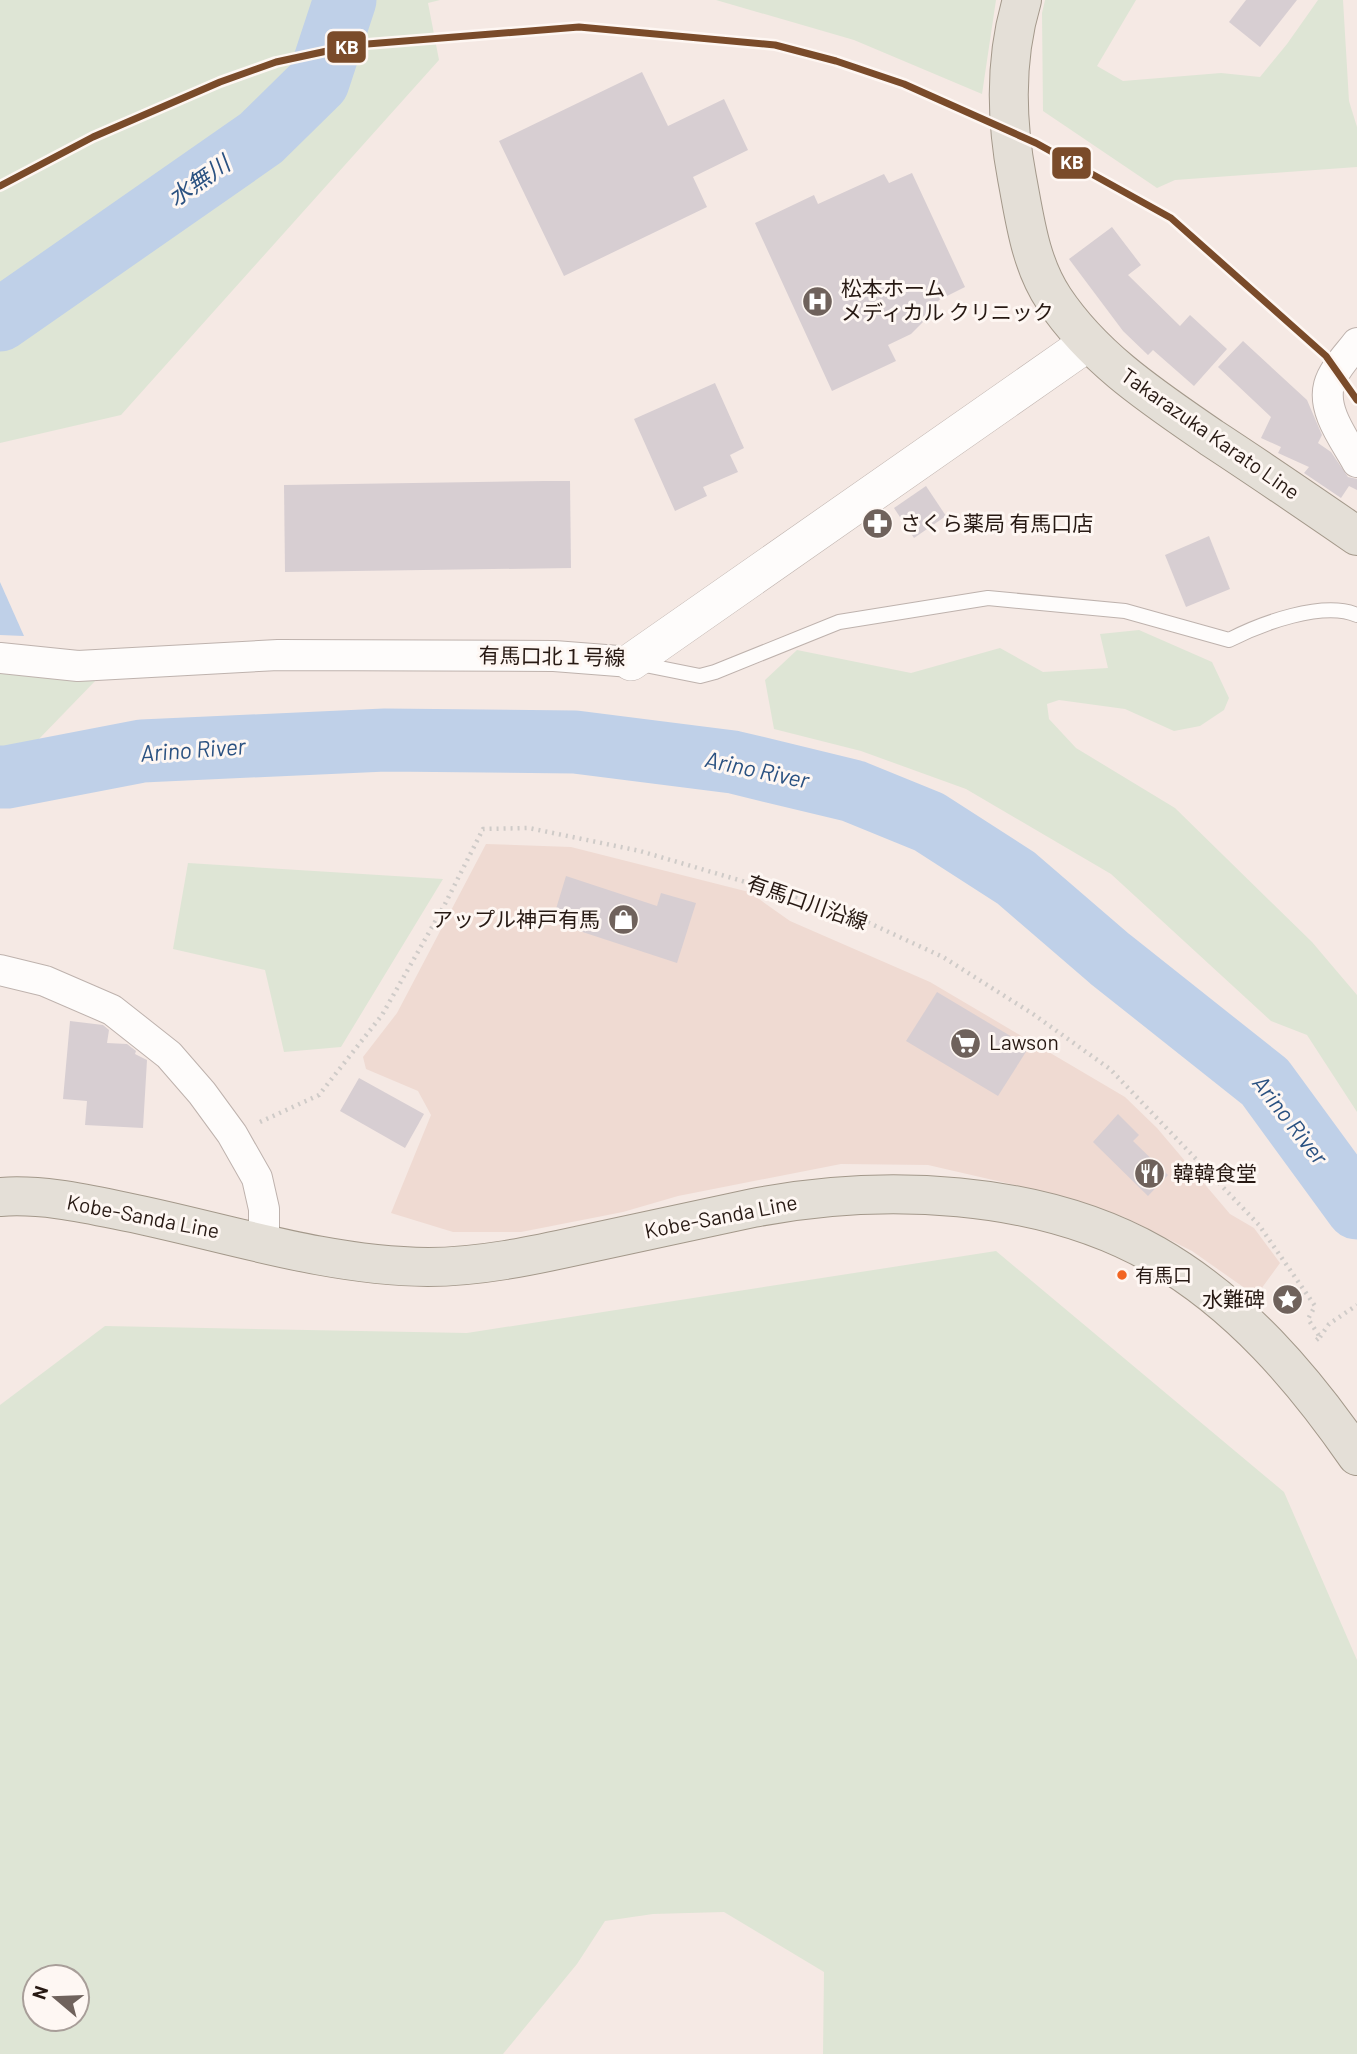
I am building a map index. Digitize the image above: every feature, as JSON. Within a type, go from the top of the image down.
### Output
[{"type":"main road","name":"Takarazuka Karato Line","points":[[1022,0],[1011,60],[1008,108],[1015,167],[1030,250],[1053,298],[1088,342],[1135,385],[1357,536]]},
{"type":"main road","name":"Kobe-Sanda Line","points":[[0,1197],[18,1196],[91,1205],[329,1257],[430,1267],[522,1258],[757,1208],[821,1199],[886,1195],[938,1196],[1010,1205],[1110,1233],[1157,1256],[1193,1280],[1237,1316],[1286,1364],[1328,1413],[1357,1456]]},
{"type":"street","name":"有馬口北１号線","points":[[0,658],[78,666],[278,655],[554,656],[631,662],[1088,342]]},
{"type":"street","points":[[1357,343],[1328,385],[1329,409],[1357,462]]},
{"type":"street","points":[[0,970],[45,981],[112,1010],[169,1055],[202,1093],[232,1134],[257,1178],[264,1209],[264,1242]]},
{"type":"lane","points":[[631,662],[700,676],[839,622],[988,598],[1125,611],[1229,640],[1254,627],[1303,612],[1350,612],[1357,615]]},
{"type":"path","name":"有馬口川沿線","points":[[232,1134],[319,1095],[382,1015],[483,829],[529,828],[640,851],[841,910],[943,957],[1033,1014],[1110,1069],[1259,1225],[1315,1306],[1308,1319],[1320,1337]]},
{"type":"path","points":[[1286,1364],[1320,1337],[1329,1324],[1357,1305]]},
{"type":"shaded area","points":[[486,844],[571,847],[749,892],[790,921],[930,982],[1125,1097],[1157,1128],[1230,1214],[1254,1228],[1280,1263],[1256,1296],[1192,1251],[1124,1217],[1041,1191],[928,1165],[841,1164],[678,1196],[623,1212],[521,1232],[453,1232],[391,1213],[431,1115],[418,1091],[366,1069],[363,1057],[397,1013]]},
{"type":"green space","points":[[0,0],[440,0],[428,3],[439,60],[121,415],[0,443]]},
{"type":"green space","points":[[716,0],[996,0],[982,94],[854,40]]},
{"type":"green space","points":[[1045,0],[1136,0],[1097,66],[1123,81],[1221,73],[1260,77],[1318,0],[1343,0],[1349,101],[1357,127],[1357,167],[1175,180],[1157,188],[1043,111],[1042,13]]},
{"type":"green space","points":[[1139,630],[1212,662],[1229,698],[1224,710],[1200,726],[1174,731],[1125,709],[1059,700],[1047,704],[1049,719],[1076,748],[1175,808],[1312,942],[1357,995],[1357,1112],[1307,1035],[1271,1021],[1111,874],[966,789],[861,751],[774,729],[765,680],[797,650],[911,673],[1000,648],[1043,672],[1108,668],[1100,634]]},
{"type":"green space","points":[[0,668],[98,678],[35,743],[0,748]]},
{"type":"green space","points":[[188,863],[443,879],[341,1047],[284,1052],[265,970],[173,949]]},
{"type":"green space","points":[[996,1251],[1284,1492],[1357,1660],[1357,2054],[823,2054],[824,1972],[724,1912],[653,1914],[605,1921],[577,1964],[503,2054],[0,2054],[0,1405],[105,1326],[467,1333]]},
{"type":"water","points":[[0,582],[24,636],[0,635]]},
{"type":"building","points":[[1246,0],[1297,0],[1260,47],[1229,22]]},
{"type":"building","points":[[642,72],[668,126],[724,99],[748,150],[693,177],[707,207],[564,276],[499,141]]},
{"type":"building","points":[[912,173],[965,287],[939,300],[928,317],[911,334],[888,345],[896,361],[832,391],[755,223],[814,195],[818,204],[884,174],[889,183]]},
{"type":"building","points":[[1112,227],[1141,265],[1128,275],[1180,326],[1190,315],[1227,349],[1194,386],[1153,350],[1148,355],[1123,331],[1069,259]]},
{"type":"building","points":[[1243,341],[1307,400],[1322,435],[1318,443],[1331,452],[1348,477],[1357,479],[1357,490],[1349,486],[1341,498],[1304,473],[1309,467],[1278,453],[1281,447],[1261,438],[1271,417],[1218,367]]},
{"type":"building","points":[[715,383],[744,448],[730,455],[738,472],[703,487],[707,496],[675,511],[634,419]]},
{"type":"building","points":[[570,481],[571,568],[285,572],[284,485]]},
{"type":"building","points":[[926,486],[946,516],[914,538],[894,508]]},
{"type":"building","points":[[1209,536],[1230,589],[1186,607],[1165,555]]},
{"type":"building","points":[[566,876],[657,906],[661,893],[696,903],[677,963],[552,922]]},
{"type":"building","points":[[937,992],[1029,1047],[998,1096],[906,1041]]},
{"type":"building","points":[[70,1021],[103,1025],[109,1030],[107,1043],[127,1044],[136,1051],[135,1054],[147,1060],[143,1128],[85,1125],[87,1101],[63,1099]]},
{"type":"building","points":[[359,1078],[424,1114],[405,1148],[340,1111]]},
{"type":"building","points":[[1118,1114],[1139,1135],[1133,1141],[1168,1175],[1148,1196],[1093,1142]]},
{"type":"waterway","name":"水無川","points":[[0,320],[261,138],[318,82],[345,0]]},
{"type":"waterway","name":"Arino River","points":[[0,777],[142,751],[385,740],[575,742],[733,762],[853,791],[929,822],[1016,878],[1110,959],[1265,1082],[1357,1208]]},
{"type":"transit line","name":"KB","points":[[0,186],[93,137],[220,82],[276,62],[355,45],[579,27],[775,45],[836,61],[904,84],[1036,143],[1171,218],[1326,356],[1357,400]]},
{"type":"place","name":"松本ホーム メディカル クリニック","points":[[818,301]]},
{"type":"place","name":"さくら薬局 有馬口店","points":[[877,524]]},
{"type":"place","name":"アップル神戸有馬","points":[[623,920]]},
{"type":"place","name":"Lawson","points":[[966,1043]]},
{"type":"place","name":"韓韓食堂","points":[[1150,1174]]},
{"type":"place","name":"有馬口","points":[[1122,1275]]},
{"type":"place","name":"水難碑","points":[[1288,1300]]}]
